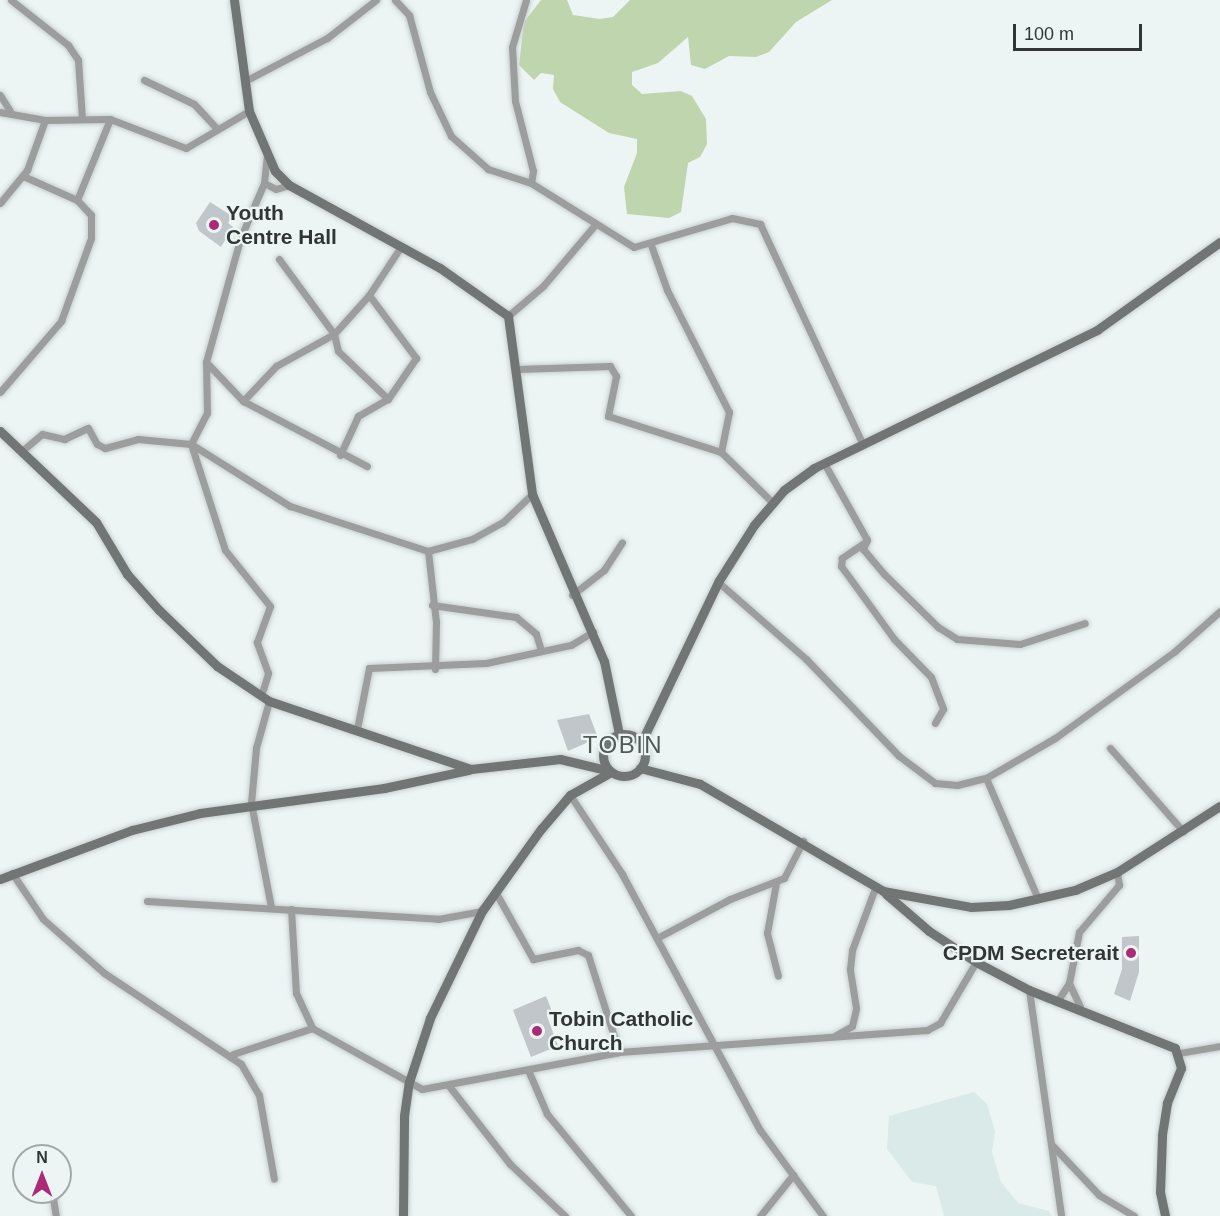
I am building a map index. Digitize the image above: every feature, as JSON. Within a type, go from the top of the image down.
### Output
[{"type":"street","points":[[11,0],[68,45],[78,60],[82,118]]},
{"type":"street","points":[[245,81],[327,38],[376,0]]},
{"type":"street","points":[[396,0],[409,15],[430,92],[451,136],[488,169],[531,183],[594,226],[628,245],[651,245],[732,219],[760,224],[863,445]]},
{"type":"street","points":[[526,0],[512,47],[515,101],[533,171],[531,183]]},
{"type":"street","points":[[236,2],[249,111],[267,155],[289,185],[440,268],[508,316],[517,369],[532,494],[572,595],[592,632],[604,661],[619,734]]},
{"type":"street","points":[[144,81],[194,104],[216,128]]},
{"type":"street","points":[[0,95],[10,111]]},
{"type":"street","points":[[0,111],[10,111],[45,120],[110,119],[181,148],[216,128],[237,122],[249,111]]},
{"type":"street","points":[[76,200],[110,119]]},
{"type":"street","points":[[0,203],[23,176],[45,120]]},
{"type":"street","points":[[267,155],[264,183],[240,239],[206,362],[207,413],[191,444],[225,550],[270,606],[257,642],[268,673],[266,697],[256,748],[251,803],[271,907]]},
{"type":"street","points":[[0,392],[65,312],[91,238],[91,214],[76,200],[23,176]]},
{"type":"street","points":[[264,183],[276,189],[289,185]]},
{"type":"street","points":[[508,316],[543,286],[594,226]]},
{"type":"street","points":[[641,743],[718,582],[772,502],[824,464],[1097,330],[1220,242]]},
{"type":"street","points":[[651,245],[668,290],[729,412],[721,452]]},
{"type":"street","points":[[243,401],[276,366],[334,334],[369,295],[400,248]]},
{"type":"street","points":[[279,258],[334,334],[338,351],[388,399]]},
{"type":"street","points":[[340,455],[358,416],[388,399],[416,358],[369,295]]},
{"type":"street","points":[[206,362],[243,401],[340,455],[367,466]]},
{"type":"street","points":[[517,369],[610,366],[616,376],[608,416],[721,452],[772,502]]},
{"type":"street","points":[[23,450],[42,434],[64,439],[88,428],[101,447],[138,439],[191,444],[302,511],[428,552],[472,539],[503,522],[532,494]]},
{"type":"street","points":[[0,431],[23,450],[96,522],[127,574],[159,610],[217,666],[266,697],[471,769]]},
{"type":"street","points":[[824,464],[867,540]]},
{"type":"street","points":[[867,540],[863,549],[884,574],[938,627],[957,639],[1020,644],[1085,623]]},
{"type":"street","points":[[867,540],[842,558],[841,566],[894,639],[931,677],[943,709],[935,723]]},
{"type":"street","points":[[572,595],[604,570],[622,542]]},
{"type":"street","points":[[428,552],[432,605],[436,622],[435,669]]},
{"type":"street","points":[[718,582],[806,659],[899,756],[927,778],[957,785],[986,778],[1118,694],[1220,610]]},
{"type":"street","points":[[432,605],[516,617],[536,634],[541,650]]},
{"type":"street","points":[[357,729],[369,668],[435,669],[571,645],[592,632]]},
{"type":"street","points":[[610,771],[603,749],[619,734],[631,735],[641,743],[644,755],[640,768]]},
{"type":"street","points":[[1110,748],[1183,831]]},
{"type":"street","points":[[0,879],[132,830],[251,803],[384,788],[471,769],[560,759],[626,775],[640,768],[700,784],[803,842],[879,890],[929,932],[976,962],[1029,990],[1080,1007],[1170,1044],[1179,1053],[1181,1068],[1167,1103],[1162,1136],[1160,1192],[1165,1216]]},
{"type":"street","points":[[402,1216],[400,1161],[409,1082],[430,1018],[482,911],[570,795],[610,771]]},
{"type":"street","points":[[986,778],[1038,899]]},
{"type":"street","points":[[570,795],[657,938],[760,1130],[823,1216]]},
{"type":"street","points":[[879,890],[971,907],[1038,899],[1117,872],[1220,806]]},
{"type":"street","points":[[657,938],[730,899],[784,878],[803,842]]},
{"type":"street","points":[[1058,1000],[1069,983],[1079,932],[1119,885],[1117,872]]},
{"type":"street","points":[[12,873],[43,919],[104,973],[233,1054],[259,1095],[273,1179]]},
{"type":"street","points":[[776,883],[766,933],[778,976]]},
{"type":"street","points":[[834,1036],[852,1026],[856,1008],[850,969],[852,950],[879,890]]},
{"type":"street","points":[[496,893],[533,959],[578,950],[588,955],[619,1052]]},
{"type":"street","points":[[147,901],[438,919],[482,911]]},
{"type":"street","points":[[291,909],[296,993],[312,1028],[422,1089],[448,1086],[619,1052],[713,1043],[935,1028],[976,962]]},
{"type":"street","points":[[1069,983],[1080,1007]]},
{"type":"street","points":[[1029,990],[1061,1216]]},
{"type":"street","points":[[233,1054],[312,1028]]},
{"type":"street","points":[[1179,1053],[1220,1046]]},
{"type":"street","points":[[528,1070],[547,1114],[631,1216]]},
{"type":"street","points":[[448,1086],[510,1164],[564,1216]]},
{"type":"street","points":[[1051,1144],[1099,1195],[1134,1216]]},
{"type":"street","points":[[760,1216],[793,1175]]},
{"type":"shaded area","points":[[974,1092],[987,1104],[995,1131],[992,1152],[1001,1182],[1018,1203],[1049,1211],[1051,1216],[944,1216],[936,1186],[912,1182],[887,1149],[889,1116]]},
{"type":"green space","points":[[541,0],[567,0],[573,15],[600,19],[613,17],[630,0],[832,0],[796,22],[769,52],[756,57],[729,56],[705,69],[691,65],[688,37],[658,63],[632,72],[632,85],[642,94],[681,91],[692,96],[706,119],[707,144],[700,157],[688,163],[681,212],[669,218],[627,214],[624,187],[637,153],[637,139],[609,133],[560,102],[553,89],[554,75],[541,73],[534,80],[519,65],[524,22]]},
{"type":"building","name":"Youth Centre Hall","points":[[210,202],[232,216],[228,223],[233,227],[221,247],[199,231],[196,223]]},
{"type":"building","points":[[589,714],[598,738],[568,751],[557,720]]},
{"type":"building","name":"CPDM Secreterait","points":[[1139,936],[1139,972],[1130,1001],[1114,994],[1122,969],[1122,937]]},
{"type":"building","name":"Tobin Catholic Church","points":[[546,996],[553,1014],[547,1016],[558,1046],[531,1057],[513,1010]]},
{"type":"place","name":"Youth Centre Hall","points":[[214,225]]},
{"type":"place","name":"CPDM Secreterait","points":[[1131,953]]},
{"type":"place","name":"Tobin Catholic Church","points":[[537,1031]]},
{"type":"district","name":"TOBIN","points":[[623,745]]}]
